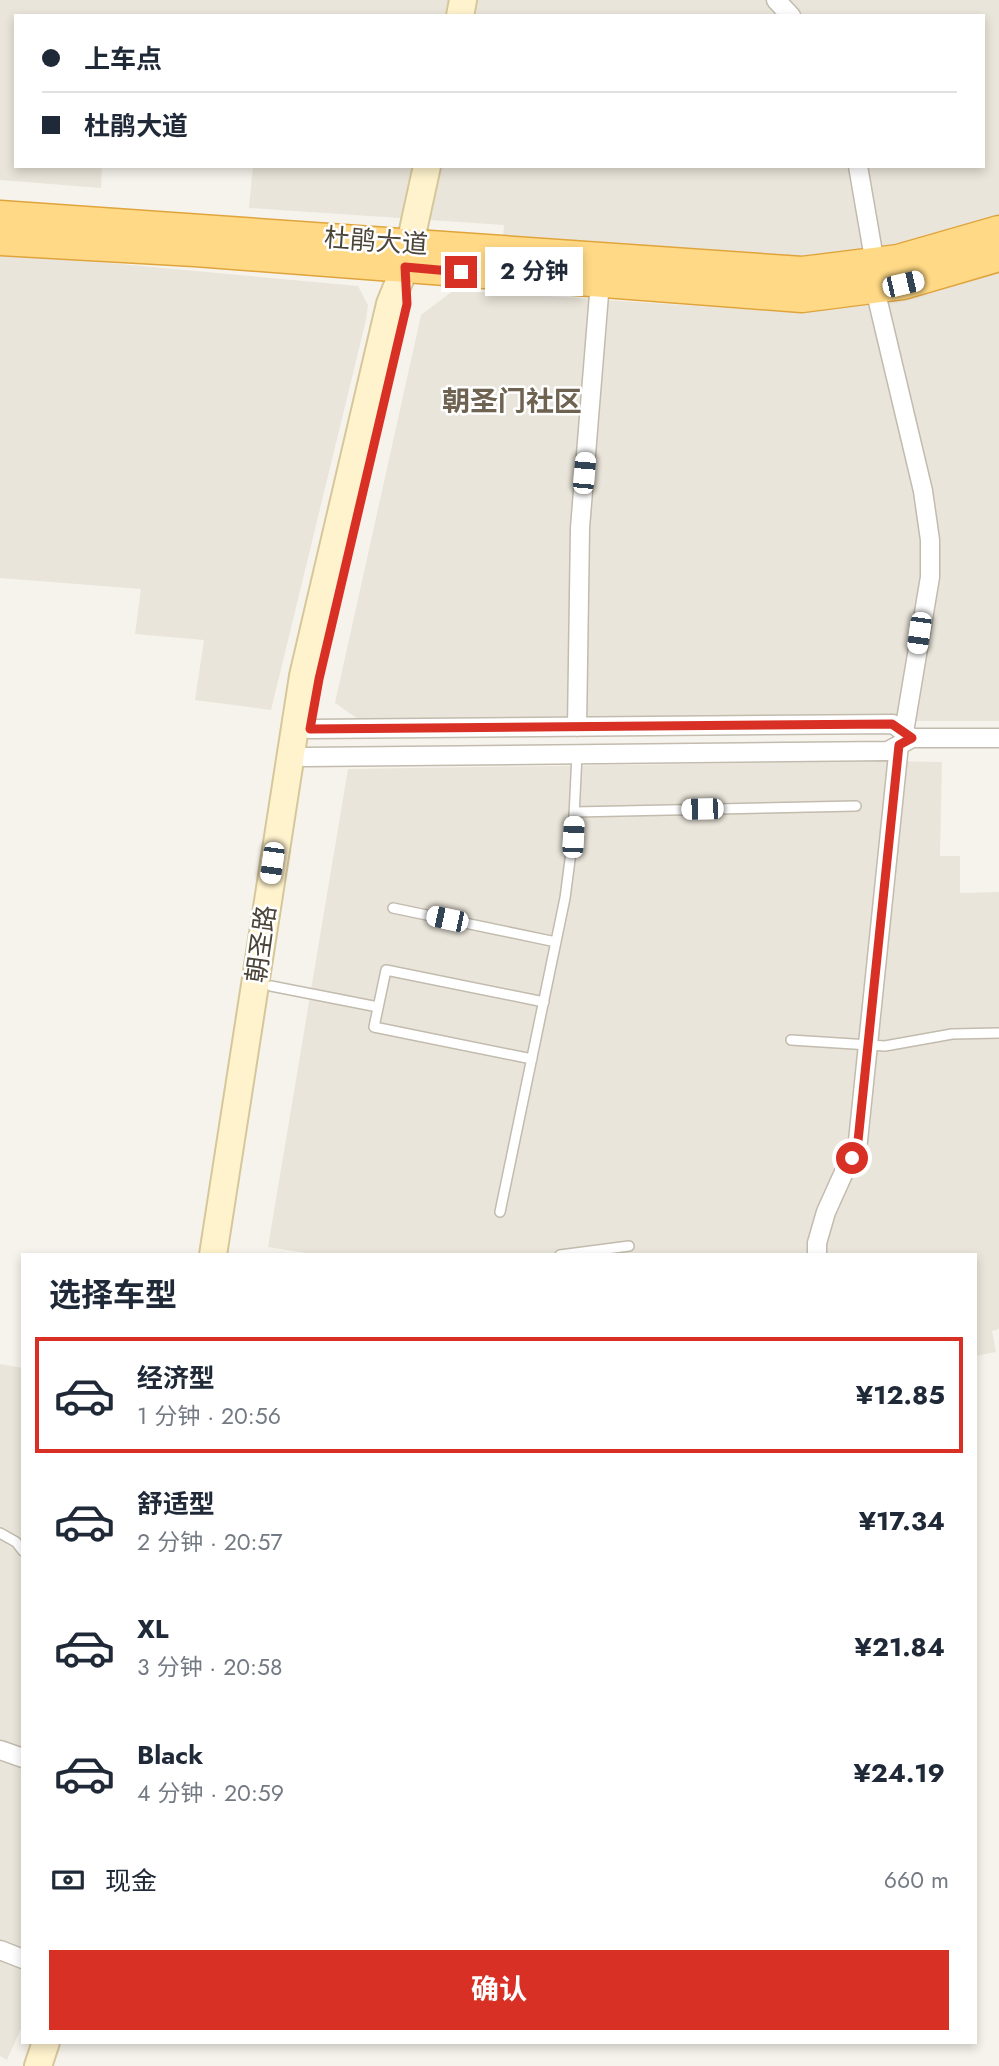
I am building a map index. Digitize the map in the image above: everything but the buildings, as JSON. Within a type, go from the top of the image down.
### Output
[{"type":"highway","name":"杜鹃大道","points":[[0,216],[407,256],[600,282],[802,297],[875,277],[925,253],[999,231]]},
{"type":"highway","name":"杜鹃大道","points":[[0,240],[875,277],[931,277],[999,257]]},
{"type":"main road","name":"朝圣路","points":[[213,1253],[303,676],[390,304],[407,256],[427,168]]},
{"type":"main road","name":"朝圣路","points":[[229,1253],[305,757],[319,679],[407,304],[407,256]]},
{"type":"main road","points":[[38,2066],[45,2044]]},
{"type":"main road","points":[[56,2066],[62,2044]]},
{"type":"street","points":[[776,0],[789,14]]},
{"type":"street","points":[[817,1253],[820,1228],[858,1141],[867,1045],[905,738],[930,577],[930,540],[923,491],[875,277],[858,168]]},
{"type":"street","points":[[576,727],[580,528],[600,282]]},
{"type":"street","points":[[310,729],[892,724],[905,738]]},
{"type":"street","points":[[305,757],[888,751],[905,738],[999,738]]},
{"type":"street","points":[[0,1750],[21,1757]]},
{"type":"street","points":[[0,1950],[21,1958]]},
{"type":"lane","points":[[500,1212],[565,898],[577,754]]},
{"type":"lane","points":[[574,812],[856,806]]},
{"type":"lane","points":[[393,908],[556,942]]},
{"type":"lane","points":[[532,1059],[374,1027],[378,1007],[386,970],[544,1002]]},
{"type":"lane","points":[[271,986],[378,1007]]},
{"type":"lane","points":[[791,1040],[895,1045],[952,1034],[999,1033]]},
{"type":"lane","points":[[575,1253],[629,1246]]},
{"type":"lane","points":[[0,1532],[21,1548]]},
{"type":"shaded area","points":[[0,0],[999,0],[999,221],[888,248],[811,259],[503,237],[504,225],[249,208],[253,168],[985,168],[985,14],[14,14],[14,168],[102,168],[101,188],[0,180]]},
{"type":"shaded area","points":[[0,253],[358,286],[368,305],[366,320],[271,710],[195,700],[204,640],[135,634],[141,589],[0,578]]},
{"type":"shaded area","points":[[999,269],[999,721],[361,721],[335,703],[421,315],[454,290],[787,312],[823,308]]},
{"type":"shaded area","points":[[942,762],[940,856],[960,856],[960,893],[999,892],[999,1329],[992,1331],[996,1352],[977,1356],[977,1253],[306,1253],[268,1247],[348,769]]},
{"type":"shaded area","points":[[0,1364],[21,1368],[21,2028],[7,2060],[0,2056]]},
{"type":"district","name":"朝圣门社区","points":[[512,401]]},
{"type":"route","points":[[461,272],[405,267],[407,304],[319,679],[310,729],[892,724],[912,738],[899,745],[858,1141],[852,1158]]}]
